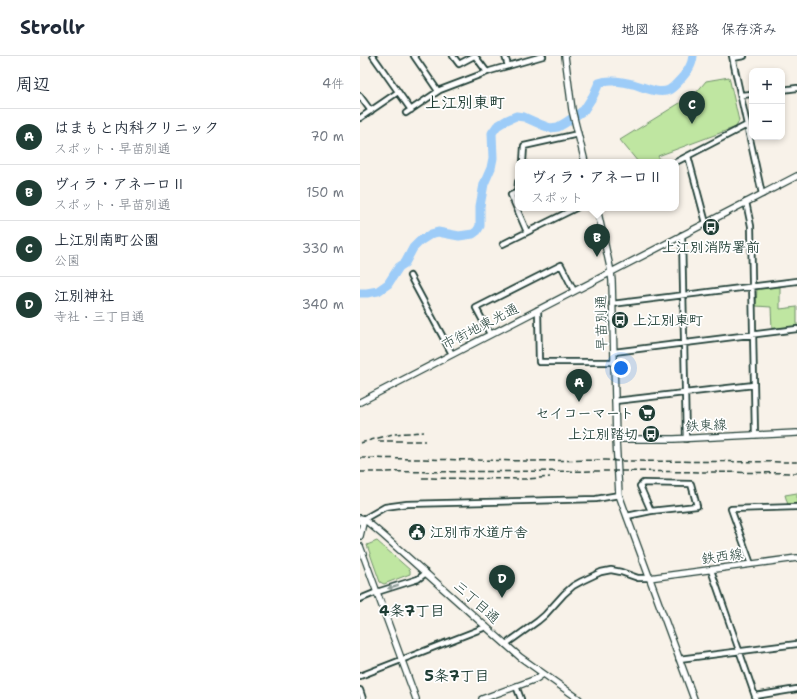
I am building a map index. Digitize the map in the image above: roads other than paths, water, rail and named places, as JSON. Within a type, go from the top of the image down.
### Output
[{"type":"street","points":[[373,56],[411,110]]},
{"type":"street","points":[[414,56],[438,91]]},
{"type":"street","points":[[453,56],[459,64],[474,56],[487,72]]},
{"type":"street","points":[[505,56],[508,66]]},
{"type":"street","points":[[406,113],[438,91],[487,72],[543,56]]},
{"type":"street","points":[[565,56],[572,110],[584,159]]},
{"type":"street","points":[[744,56],[732,57],[762,194]]},
{"type":"street","points":[[785,90],[797,88]]},
{"type":"street","points":[[360,118],[398,92]]},
{"type":"street","points":[[741,95],[749,94]]},
{"type":"street","points":[[360,96],[370,111]]},
{"type":"street","points":[[679,160],[747,125]]},
{"type":"street","points":[[523,159],[524,146],[577,132]]},
{"type":"street","points":[[688,156],[706,223]]},
{"type":"street","name":"市街地東光通","points":[[360,402],[797,176]]},
{"type":"street","points":[[515,193],[511,195],[515,204]]},
{"type":"street","points":[[746,202],[751,226],[755,435]]},
{"type":"street","points":[[518,211],[527,232]]},
{"type":"street","points":[[503,244],[570,211]]},
{"type":"street","name":"早苗別通","points":[[598,211],[611,272],[619,495],[694,699]]},
{"type":"street","points":[[682,235],[686,438]]},
{"type":"street","points":[[490,334],[476,308],[561,265],[574,291]]},
{"type":"street","points":[[410,276],[452,354]]},
{"type":"street","points":[[612,304],[797,282]]},
{"type":"street","points":[[538,310],[539,362],[614,362]]},
{"type":"street","points":[[614,352],[797,329]]},
{"type":"street","points":[[615,402],[754,385]]},
{"type":"street","name":"鉄東線","points":[[616,439],[674,439],[797,432]]},
{"type":"street","points":[[627,516],[651,511],[697,506],[691,484],[643,483],[640,486],[651,511]]},
{"type":"street","points":[[360,536],[361,520],[385,507],[407,504],[596,499],[619,495]]},
{"type":"street","points":[[751,564],[731,509],[797,507]]},
{"type":"street","name":"三丁目通","points":[[361,520],[426,573],[520,657],[578,699]]},
{"type":"street","points":[[360,546],[416,699]]},
{"type":"street","name":"鉄西線","points":[[649,578],[797,558]]},
{"type":"street","points":[[506,644],[538,621],[573,586],[594,575],[611,570],[638,578],[649,578]]},
{"type":"street","points":[[711,570],[756,697],[797,689]]},
{"type":"street","points":[[360,599],[418,579],[426,573]]},
{"type":"street","points":[[360,676],[486,626]]},
{"type":"street","points":[[679,659],[797,644]]},
{"type":"street","points":[[482,699],[536,679],[543,674]]},
{"type":"street","points":[[516,686],[521,699]]},
{"type":"street","points":[[360,690],[363,699]]},
{"type":"waterway","points":[[360,293],[378,291],[388,284],[399,267],[405,263],[413,248],[420,241],[431,234],[438,232],[459,236],[473,234],[477,231],[480,226],[480,206],[484,184],[491,168],[493,158],[492,133],[497,126],[516,116],[524,117],[550,128],[558,127],[584,110],[599,83],[603,82],[625,82],[661,92],[669,90],[687,72],[692,63],[693,56]]},
{"type":"railway","points":[[360,443],[393,434],[424,432]]},
{"type":"railway","points":[[378,441],[425,441]]},
{"type":"railway","points":[[360,458],[528,461],[606,460],[797,462]]},
{"type":"railway","points":[[360,472],[618,471],[797,473]]},
{"type":"railway","points":[[422,478],[527,479],[550,477]]},
{"type":"place","name":"上江別南町公園","points":[[692,124]]},
{"type":"place","name":"上江別消防署前","points":[[711,227]]},
{"type":"place","name":"ヴィラ・アネーロⅡ","points":[[597,257]]},
{"type":"place","name":"上江別東町","points":[[620,320]]},
{"type":"place","name":"はまもと内科クリニック","points":[[579,402]]},
{"type":"place","name":"セイコーマート","points":[[647,413]]},
{"type":"place","name":"上江別踏切","points":[[651,434]]},
{"type":"place","name":"江別市水道庁舎","points":[[417,532]]},
{"type":"place","name":"江別神社","points":[[502,598]]},
{"type":"district","name":"上江別東町","points":[[465,102]]},
{"type":"district","name":"4条7丁目","points":[[412,611]]},
{"type":"district","name":"5条7丁目","points":[[457,676]]}]
